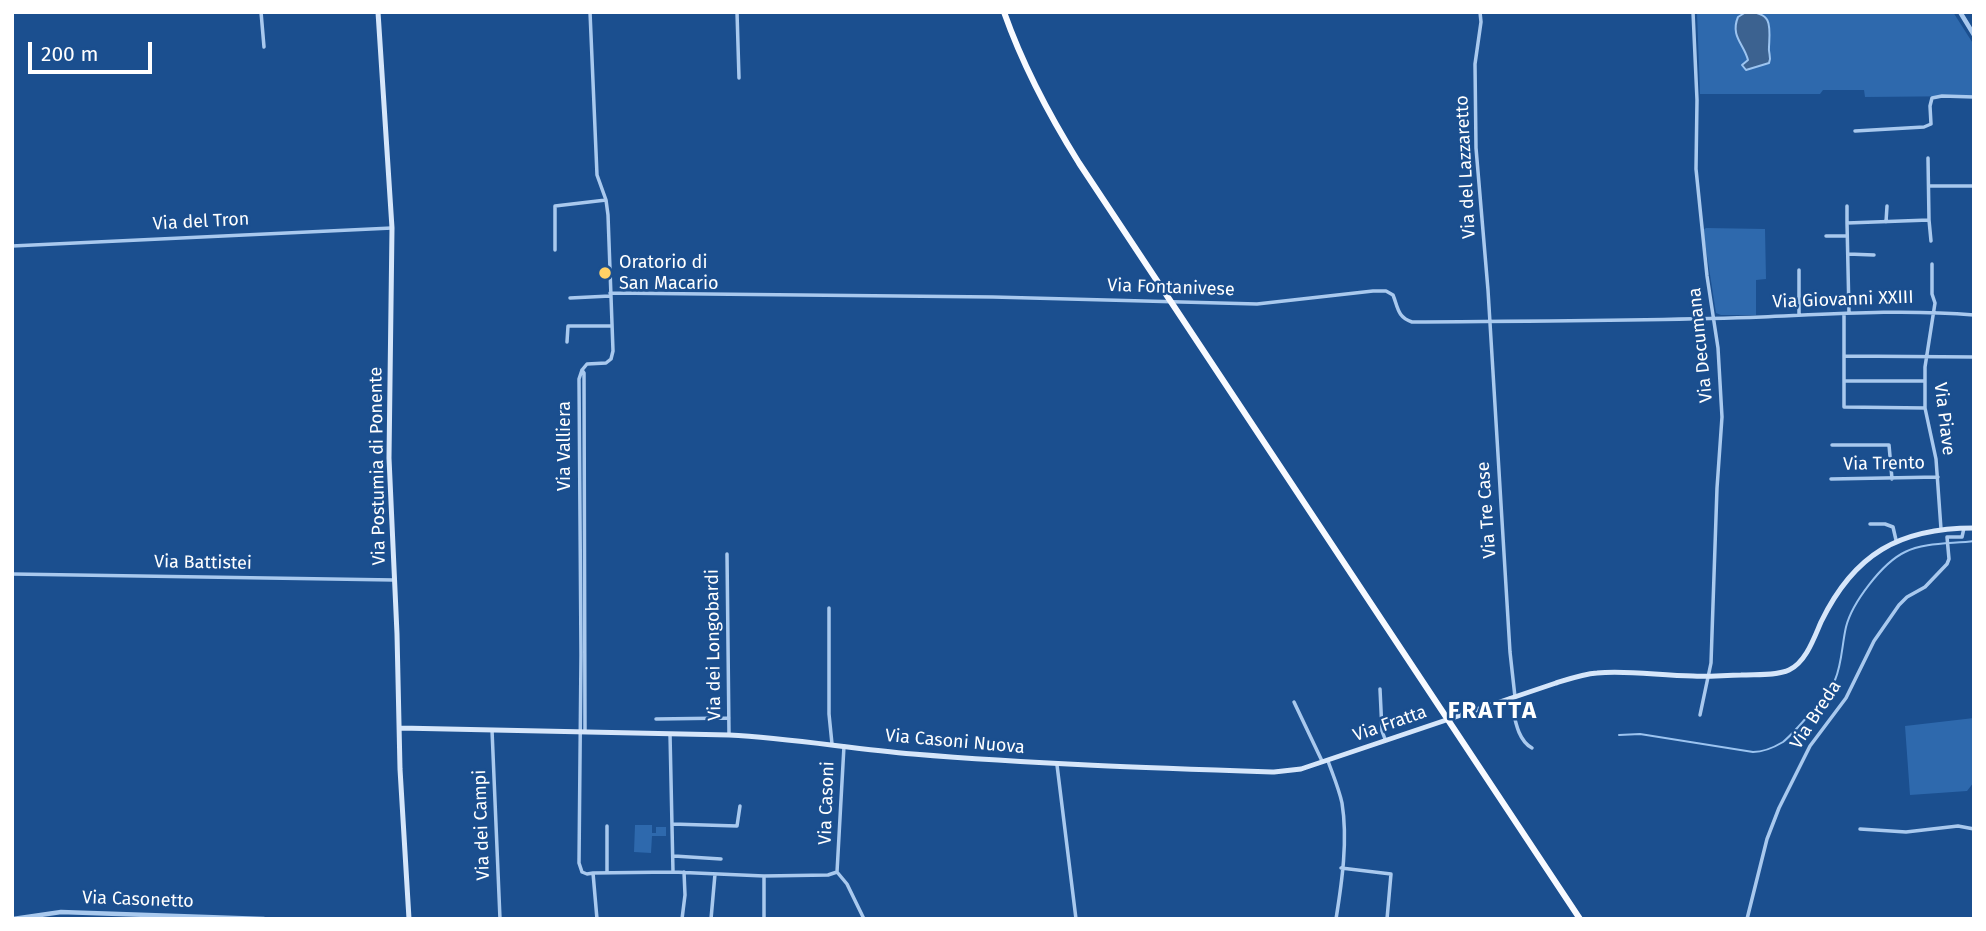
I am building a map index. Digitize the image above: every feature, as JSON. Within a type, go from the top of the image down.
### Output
[{"type":"highway","points":[[1004,12],[1029,74],[1079,163],[1580,919]]},
{"type":"main road","name":"Via Postumia di Ponente","points":[[378,12],[392,228],[389,458],[400,769],[410,919]]},
{"type":"main road","points":[[1896,540],[1941,529],[1974,528]]},
{"type":"main road","name":"Via Fratta","points":[[1077,764],[1274,772],[1301,769],[1385,739],[1593,673],[1709,676],[1783,672],[1798,664],[1828,609],[1846,583],[1864,563],[1896,540]]},
{"type":"main road","name":"Via Casoni Nuova","points":[[400,728],[729,735],[909,754],[1077,764]]},
{"type":"street","points":[[261,12],[264,47]]},
{"type":"street","points":[[568,342],[568,326],[612,326],[607,200],[597,175],[590,12]]},
{"type":"street","points":[[737,12],[739,78]]},
{"type":"street","name":"Via del Lazzaretto","points":[[1480,12],[1475,64],[1476,148],[1489,321]]},
{"type":"street","name":"Via Decumana","points":[[1693,12],[1698,100],[1696,169],[1718,348],[1722,416],[1712,651],[1700,715]]},
{"type":"street","points":[[1960,12],[1974,35]]},
{"type":"street","points":[[1855,131],[1924,127],[1931,124],[1932,98],[1974,97]]},
{"type":"street","points":[[1928,158],[1931,241]]},
{"type":"street","points":[[1928,186],[1974,186]]},
{"type":"street","points":[[555,250],[555,206],[607,200]]},
{"type":"street","points":[[1847,206],[1844,407],[1925,408]]},
{"type":"street","points":[[1886,222],[1887,206]]},
{"type":"street","points":[[1847,223],[1929,220]]},
{"type":"street","name":"Via del Tron","points":[[12,246],[392,228]]},
{"type":"street","points":[[1826,236],[1847,236]]},
{"type":"street","points":[[1848,253],[1874,255]]},
{"type":"street","name":"Via Piave","points":[[1931,264],[1934,312],[1926,357],[1925,408],[1938,477],[1941,529]]},
{"type":"street","points":[[1799,270],[1799,314]]},
{"type":"street","name":"Via Fontanivese","points":[[570,298],[610,295],[993,297],[1257,304],[1373,290],[1386,291],[1393,295],[1403,319],[1412,321],[1713,317]]},
{"type":"street","name":"Via Giovanni XXIII","points":[[1713,317],[1934,312],[1974,315]]},
{"type":"street","name":"Via Tre Case","points":[[1489,321],[1513,697],[1520,736],[1525,744],[1532,748]]},
{"type":"street","name":"Via Valliera","points":[[593,873],[582,872],[579,863],[583,731],[582,370],[586,365],[606,363],[611,359],[612,326]]},
{"type":"street","points":[[1844,356],[1974,357]]},
{"type":"street","points":[[1844,381],[1924,381]]},
{"type":"street","points":[[1832,445],[1889,445],[1892,479]]},
{"type":"street","name":"Via Trento","points":[[1831,479],[1938,477]]},
{"type":"street","points":[[1870,524],[1893,527],[1896,540]]},
{"type":"street","name":"Via Breda","points":[[1747,919],[1767,839],[1779,808],[1810,746],[1846,698],[1874,641],[1899,605],[1907,597],[1926,587],[1947,564],[1947,537],[1962,537],[1964,528]]},
{"type":"street","name":"Via dei Longobardi","points":[[727,555],[729,735]]},
{"type":"street","name":"Via Battistei","points":[[12,575],[394,580]]},
{"type":"street","points":[[829,608],[829,715],[832,744]]},
{"type":"street","points":[[1380,689],[1382,732],[1385,739]]},
{"type":"street","points":[[1294,702],[1325,762],[1342,805],[1344,846],[1336,919]]},
{"type":"street","points":[[656,719],[729,718]]},
{"type":"street","name":"Via dei Campi","points":[[492,730],[500,919]]},
{"type":"street","points":[[670,734],[673,872]]},
{"type":"street","name":"Via Casoni","points":[[837,872],[844,746]]},
{"type":"street","points":[[1057,763],[1076,919]]},
{"type":"street","points":[[672,824],[737,826],[740,806]]},
{"type":"street","points":[[1860,829],[1906,832],[1958,826],[1974,829]]},
{"type":"street","points":[[607,827],[607,873]]},
{"type":"street","points":[[674,856],[721,859]]},
{"type":"street","points":[[1341,868],[1391,874],[1387,919]]},
{"type":"street","points":[[597,919],[593,873],[673,872],[764,876],[828,875],[837,872],[847,884],[864,919]]},
{"type":"street","points":[[682,919],[684,872]]},
{"type":"street","points":[[711,919],[715,874]]},
{"type":"street","points":[[764,876],[764,919]]},
{"type":"street","points":[[61,912],[61,919]]},
{"type":"street","name":"Via Casonetto","points":[[13,919],[61,912],[264,919]]},
{"type":"shaded area","points":[[1697,12],[1953,12],[1974,45],[1974,96],[1865,97],[1864,90],[1823,90],[1820,94],[1700,94]]},
{"type":"shaded area","points":[[1746,12],[1761,15],[1768,22],[1770,59],[1769,63],[1746,70],[1742,65],[1748,60],[1738,40],[1736,24],[1738,17]]},
{"type":"shaded area","points":[[1765,229],[1766,279],[1756,280],[1756,315],[1716,313],[1703,230]]},
{"type":"shaded area","points":[[1974,718],[1974,782],[1967,791],[1910,795],[1905,726]]},
{"type":"shaded area","points":[[635,825],[652,825],[652,833],[656,833],[656,827],[666,827],[666,836],[652,836],[651,853],[634,852]]},
{"type":"waterway","points":[[1619,735],[1640,734],[1753,752],[1783,742],[1811,712],[1835,680],[1849,617],[1878,574],[1896,557],[1913,549],[1974,541]]},
{"type":"place","name":"Oratorio di San Macario","points":[[605,273]]},
{"type":"district","name":"FRATTA","points":[[1493,711]]}]
